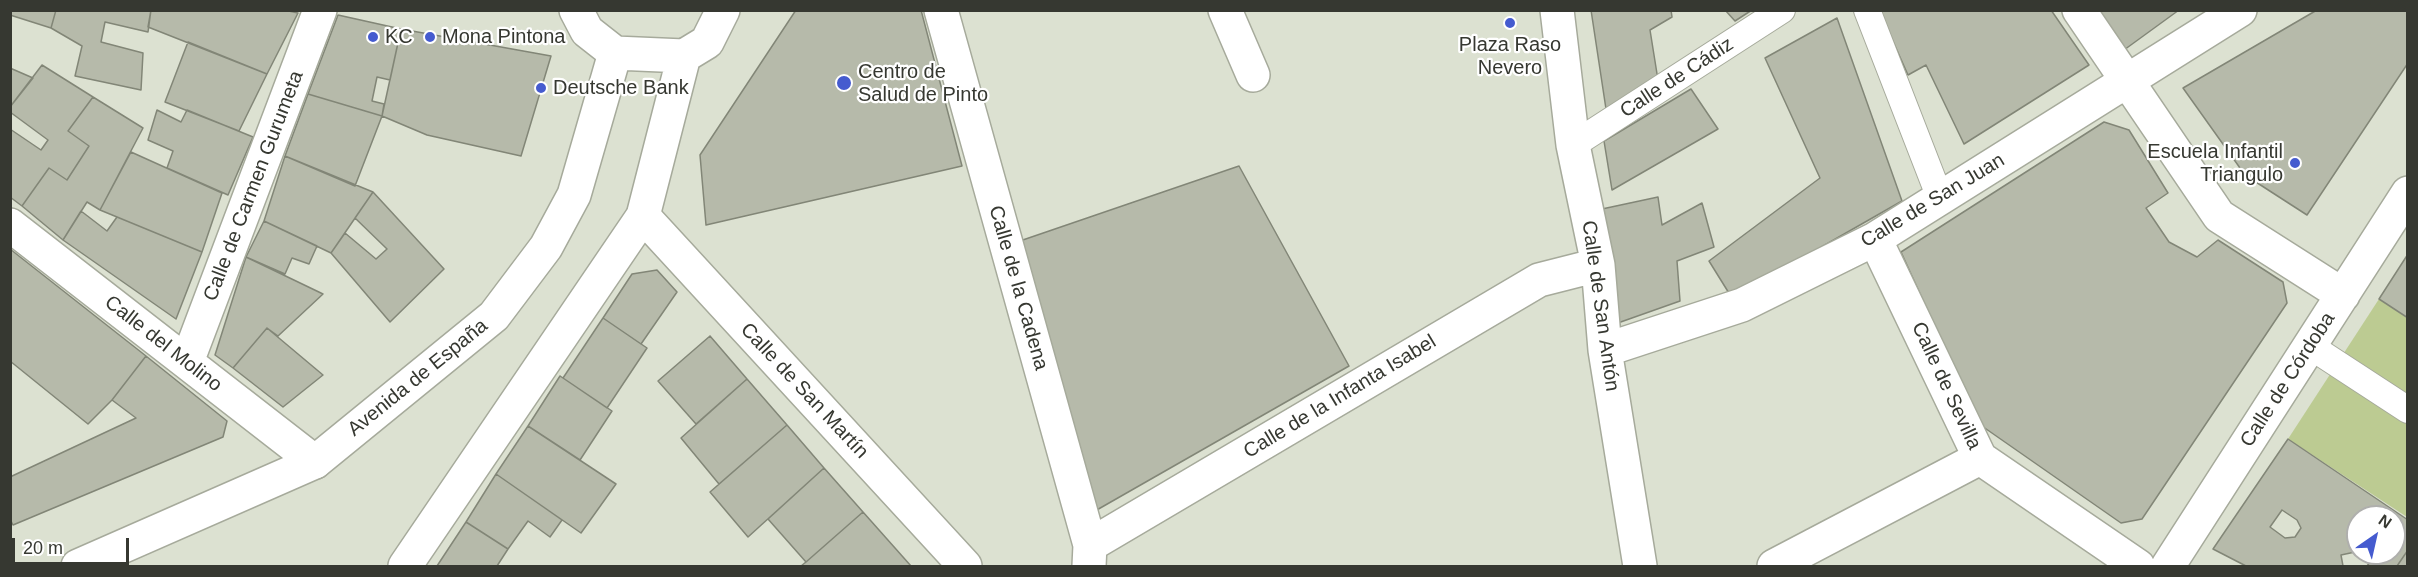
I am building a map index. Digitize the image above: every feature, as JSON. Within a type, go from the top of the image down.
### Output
[{"type":"street","name":"Calle de Carmen Gurumeta","points":[[187,362],[320,10]]},
{"type":"street","points":[[576,10],[587,31],[615,52],[684,56],[706,42],[723,10]]},
{"type":"street","name":"Calle de la Cadena","points":[[941,10],[1089,556]]},
{"type":"street","points":[[1225,10],[1253,75]]},
{"type":"street","name":"Calle de San Antón","points":[[1557,10],[1572,145],[1598,265],[1605,350],[1640,567]]},
{"type":"street","name":"Calle de Cádiz","points":[[1572,145],[1782,10]]},
{"type":"street","points":[[1867,10],[1940,198]]},
{"type":"street","points":[[2079,10],[2219,216],[2343,295]]},
{"type":"street","name":"Calle de San Juan","points":[[1605,350],[1742,305],[1875,239],[2240,10]]},
{"type":"street","name":"Avenida de España","points":[[78,567],[315,462],[494,316],[546,247],[574,195],[615,52]]},
{"type":"street","points":[[405,567],[643,216],[684,56]]},
{"type":"street","name":"Calle de Córdoba","points":[[2168,567],[2408,193]]},
{"type":"street","name":"Calle de San Martín","points":[[643,216],[965,567]]},
{"type":"street","name":"Calle del Molino","points":[[10,225],[315,462]]},
{"type":"street","name":"Calle de Sevilla","points":[[1875,239],[1980,458],[2138,567]]},
{"type":"street","name":"Calle de la Infanta Isabel","points":[[1089,556],[1539,279],[1598,265]]},
{"type":"street","points":[[2310,346],[2408,410]]},
{"type":"street","points":[[1774,567],[1980,458]]},
{"type":"green space","points":[[2379,299],[2407,318],[2407,517],[2406,505],[2389,505],[2288,439]]},
{"type":"building","points":[[10,10],[56,10],[51,28],[10,15]]},
{"type":"building","points":[[56,10],[151,10],[148,32],[105,22],[101,42],[143,53],[141,90],[75,76],[82,46],[51,28]]},
{"type":"building","points":[[151,10],[284,10],[298,13],[267,74],[148,27]]},
{"type":"building","name":"Centro de Salud de Pinto","points":[[796,10],[921,10],[962,166],[706,225],[700,155]]},
{"type":"building","points":[[1591,10],[1671,10],[1672,17],[1650,30],[1658,80],[1606,109]]},
{"type":"building","points":[[1725,10],[1752,10],[1735,21]]},
{"type":"building","points":[[1879,10],[2051,10],[2089,65],[1964,144],[1926,65],[1908,75]]},
{"type":"building","points":[[2096,10],[2179,10],[2124,50]]},
{"type":"building","name":"Escuela Infantil Triangulo","points":[[2317,10],[2408,10],[2408,63],[2307,215],[2245,175],[2183,88]]},
{"type":"building","points":[[338,15],[401,29],[390,80],[377,77],[372,101],[384,104],[382,116],[308,94]]},
{"type":"building","points":[[1837,18],[1902,201],[1732,298],[1709,261],[1820,178],[1765,58]]},
{"type":"building","points":[[401,29],[551,56],[521,156],[427,135],[382,116]]},
{"type":"building","points":[[188,42],[267,74],[239,131],[165,102]]},
{"type":"building","points":[[42,65],[93,97],[68,131],[89,146],[67,180],[49,168],[22,206],[10,197],[10,129],[41,150],[48,140],[10,112],[10,107]]},
{"type":"building","points":[[10,68],[33,78],[10,107]]},
{"type":"building","points":[[1691,89],[1718,129],[1612,190],[1604,141]]},
{"type":"building","points":[[308,94],[382,116],[355,186],[285,156]]},
{"type":"building","points":[[93,97],[143,128],[100,210],[87,202],[63,240],[22,206],[49,168],[67,180],[89,146],[68,131]]},
{"type":"building","points":[[157,110],[181,122],[187,110],[253,137],[228,195],[167,168],[173,151],[148,140]]},
{"type":"building","points":[[2104,122],[2129,130],[2168,193],[2146,208],[2169,242],[2197,257],[2218,240],[2283,282],[2287,303],[2142,519],[2121,523],[1979,424],[1901,252]]},
{"type":"building","points":[[131,152],[222,193],[202,252],[100,210]]},
{"type":"building","points":[[285,156],[373,192],[331,253],[264,221]]},
{"type":"building","points":[[1239,166],[1349,366],[1088,515],[1014,243]]},
{"type":"building","points":[[373,192],[444,269],[390,322],[331,253],[345,233],[376,259],[387,249],[355,218]]},
{"type":"building","points":[[1658,197],[1662,225],[1702,203],[1714,247],[1677,261],[1680,301],[1615,324],[1602,209]]},
{"type":"building","points":[[81,211],[107,231],[117,217],[202,252],[176,319],[63,240]]},
{"type":"building","points":[[264,221],[317,246],[309,264],[292,258],[285,274],[246,257]]},
{"type":"building","points":[[10,249],[146,356],[112,400],[88,424],[10,361]]},
{"type":"building","points":[[2408,254],[2408,318],[2379,299]]},
{"type":"building","points":[[246,257],[323,294],[278,336],[267,328],[233,368],[215,355]]},
{"type":"building","points":[[657,270],[677,292],[641,344],[603,318],[632,274]]},
{"type":"building","points":[[603,318],[647,348],[607,408],[563,378]]},
{"type":"building","points":[[267,328],[323,375],[283,407],[233,368]]},
{"type":"building","points":[[710,336],[747,379],[696,424],[658,381]]},
{"type":"building","points":[[146,356],[227,421],[223,437],[13,525],[10,519],[10,477],[136,418],[112,400]]},
{"type":"building","points":[[560,376],[612,411],[580,460],[528,426]]},
{"type":"building","points":[[747,379],[787,425],[719,484],[681,438]]},
{"type":"building","points":[[787,425],[824,468],[748,537],[710,492]]},
{"type":"building","points":[[528,426],[616,484],[581,533],[496,474]]},
{"type":"building","points":[[2288,439],[2386,505],[2346,505],[2346,554],[2341,555],[2343,566],[2246,566],[2213,549]],"holes":[[[2282,510],[2297,520],[2301,528],[2295,537],[2285,538],[2270,527]]]},
{"type":"building","points":[[824,468],[863,512],[806,562],[768,519]]},
{"type":"building","points":[[496,474],[562,520],[550,537],[528,521],[508,549],[466,522]]},
{"type":"building","points":[[863,512],[911,566],[801,566],[806,562]]},
{"type":"building","points":[[2406,519],[2408,520],[2408,550],[2406,553]]},
{"type":"building","points":[[466,522],[508,549],[497,566],[437,566]]},
{"type":"building","points":[[2408,550],[2408,566],[2397,566],[2406,565]]},
{"type":"building","points":[[2368,565],[2398,565],[2397,566]]},
{"type":"place","name":"Plaza Raso Nevero","points":[[1510,23]]},
{"type":"place","name":"KC","points":[[373,37]]},
{"type":"place","name":"Mona Pintona","points":[[430,37]]},
{"type":"place","name":"Centro de Salud de Pinto","points":[[844,83]]},
{"type":"place","name":"Deutsche Bank","points":[[541,88]]},
{"type":"place","name":"Escuela Infantil Triangulo","points":[[2295,163]]}]
